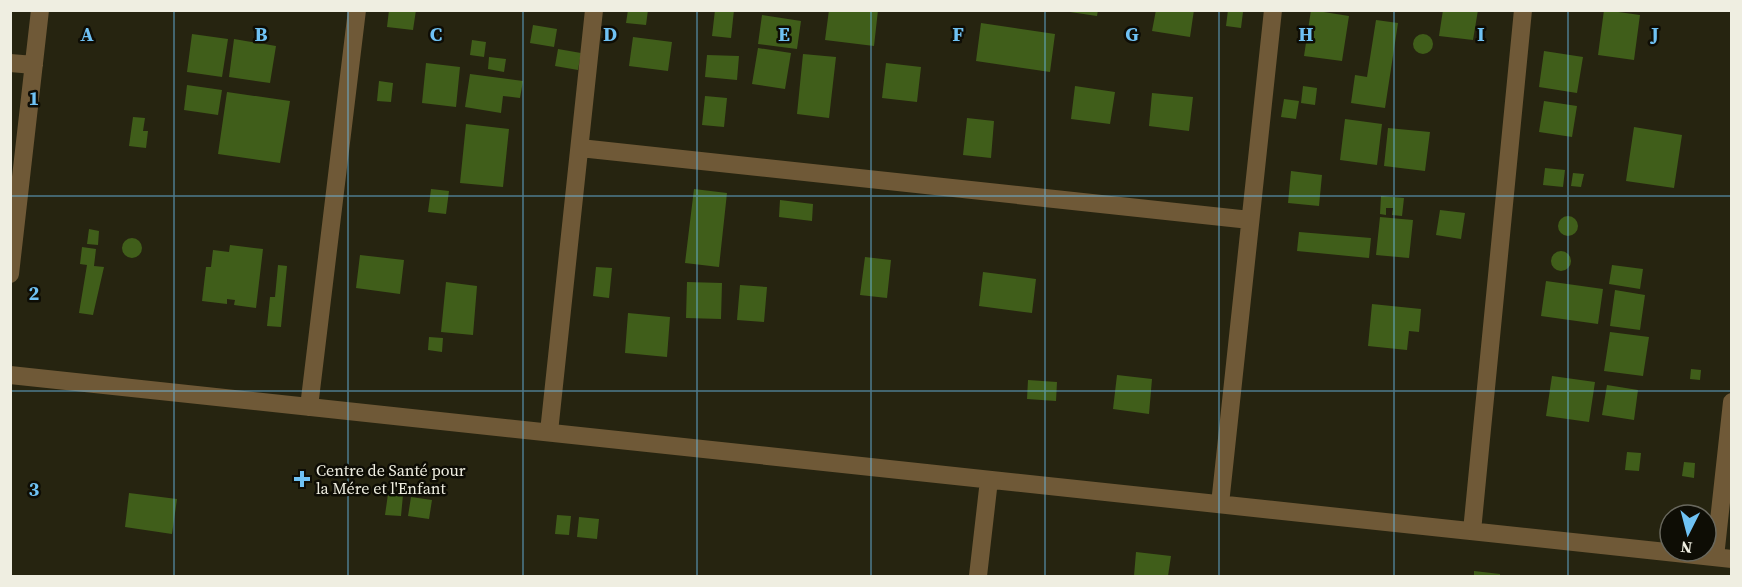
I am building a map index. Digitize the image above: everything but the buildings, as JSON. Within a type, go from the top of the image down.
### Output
[{"type":"street","points":[[10,274],[40,10]]},
{"type":"street","points":[[309,407],[357,10]]},
{"type":"street","points":[[549,432],[594,10]]},
{"type":"street","points":[[1220,504],[1273,10]]},
{"type":"street","points":[[1472,531],[1523,10]]},
{"type":"street","points":[[10,63],[34,65]]},
{"type":"street","points":[[580,148],[1250,220]]},
{"type":"street","points":[[10,375],[1723,558],[1731,402]]},
{"type":"street","points":[[978,576],[989,480]]},
{"type":"place","name":"Centre de Santé pour la Mére et l'Enfant","points":[[302,479]]}]
